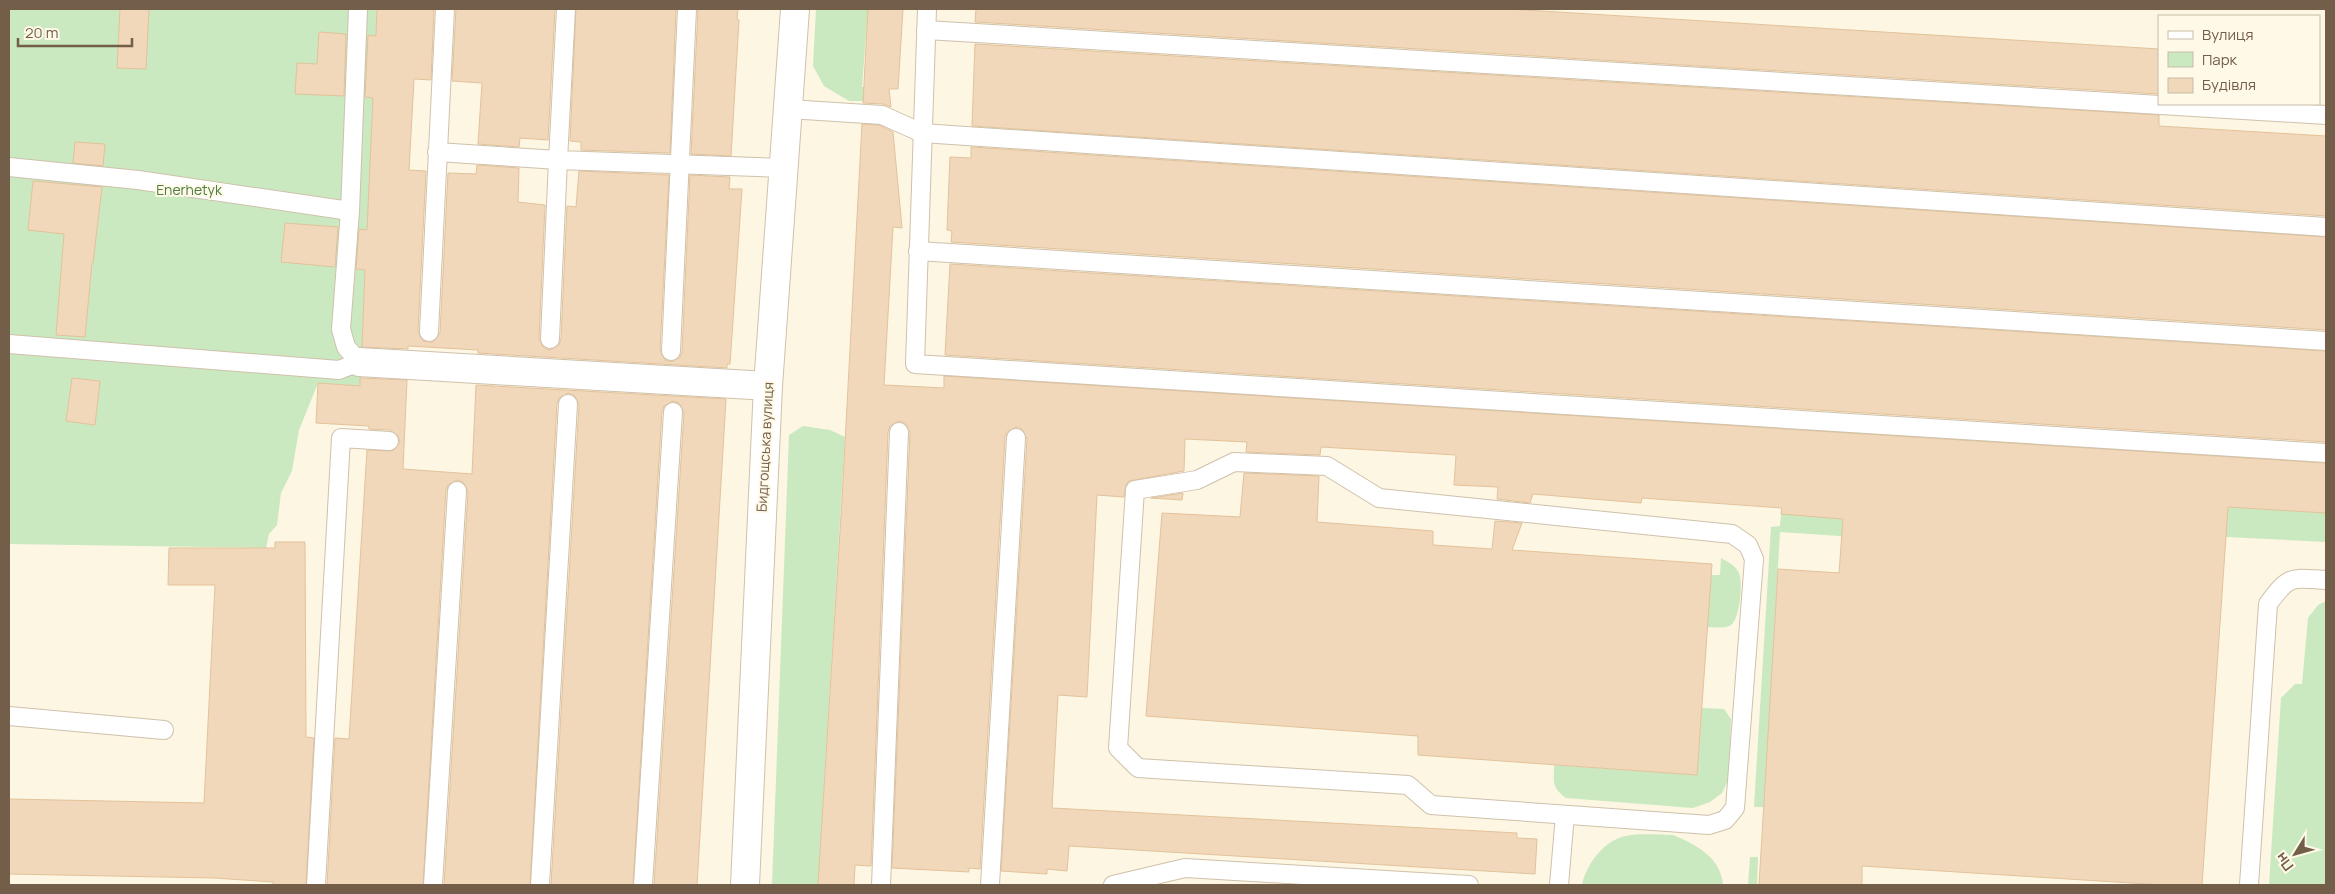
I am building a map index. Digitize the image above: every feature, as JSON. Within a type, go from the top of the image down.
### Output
[{"type":"street","name":"Бидгощська вулиця","points":[[746,885],[768,386],[795,9]]},
{"type":"street","points":[[358,362],[768,386]]},
{"type":"lane","points":[[9,344],[339,370],[358,362],[346,347],[341,329],[350,210],[358,9]]},
{"type":"lane","points":[[429,332],[445,9]]},
{"type":"lane","points":[[550,339],[566,9]]},
{"type":"lane","points":[[671,352],[687,9]]},
{"type":"lane","points":[[927,9],[915,364],[2326,453]]},
{"type":"lane","points":[[926,30],[2158,105]]},
{"type":"lane","points":[[2161,105],[2326,115]]},
{"type":"lane","points":[[789,109],[882,115],[922,134],[2326,228]]},
{"type":"lane","points":[[437,152],[558,160],[783,168]]},
{"type":"lane","points":[[9,167],[138,180],[350,210]]},
{"type":"lane","points":[[918,251],[2326,341]]},
{"type":"lane","points":[[540,885],[568,404]]},
{"type":"lane","points":[[643,885],[673,412]]},
{"type":"lane","points":[[881,885],[899,432]]},
{"type":"lane","points":[[316,885],[341,438],[389,441]]},
{"type":"lane","points":[[990,885],[1016,438]]},
{"type":"lane","points":[[1234,462],[1327,466],[1379,498],[1732,534],[1748,545],[1754,559],[1735,808],[1725,820],[1710,824],[1565,815],[1431,805],[1408,785],[1138,768],[1118,748],[1135,490],[1197,480],[1234,462]]},
{"type":"lane","points":[[433,885],[457,491]]},
{"type":"lane","points":[[2249,885],[2268,604],[2281,586],[2292,578],[2326,580]]},
{"type":"lane","points":[[9,716],[164,730]]},
{"type":"lane","points":[[1559,885],[1565,815]]},
{"type":"lane","points":[[1114,885],[1184,877],[1469,885]]},
{"type":"green space","name":"Enerhetyk","points":[[9,9],[377,9],[362,343],[362,386],[318,383],[299,430],[292,471],[281,493],[277,525],[269,534],[266,548],[9,544]]},
{"type":"green space","points":[[816,9],[868,9],[862,87],[883,88],[882,101],[849,101],[824,86],[813,66]]},
{"type":"green space","points":[[803,426],[830,430],[845,437],[818,885],[772,885],[789,435]]},
{"type":"green space","points":[[1784,480],[2326,513],[2326,542],[2207,536],[2201,560],[1780,532],[1764,807],[1754,807],[1771,527],[1780,526]]},
{"type":"green space","points":[[1721,558],[1729,562],[1739,573],[1741,584],[1739,609],[1731,625],[1707,627],[1711,575],[1720,575]]},
{"type":"green space","points":[[2326,601],[2326,885],[2269,885],[2281,698],[2295,684],[2302,684],[2308,618],[2318,605]]},
{"type":"green space","points":[[1702,708],[1724,709],[1731,719],[1729,778],[1722,793],[1710,802],[1693,808],[1566,798],[1558,791],[1554,780],[1554,765],[1697,775]]},
{"type":"green space","points":[[1644,834],[1673,835],[1698,847],[1712,859],[1721,875],[1723,885],[1582,885],[1587,869],[1597,854],[1618,838]]},
{"type":"green space","points":[[1750,857],[1758,857],[1757,885],[1748,885]]},
{"type":"building","points":[[120,9],[149,9],[146,69],[117,68]]},
{"type":"building","points":[[377,9],[434,9],[431,80],[414,79],[409,170],[426,171],[418,331],[423,341],[433,342],[440,333],[448,173],[476,174],[477,165],[519,168],[518,202],[545,205],[539,339],[544,348],[550,350],[559,345],[561,339],[567,206],[576,207],[579,171],[669,175],[660,350],[665,360],[671,362],[680,357],[682,352],[690,175],[730,177],[729,189],[742,189],[730,364],[727,364],[727,368],[478,353],[478,350],[408,346],[408,349],[362,347],[365,270],[356,269],[359,229],[367,230],[373,98],[365,97],[368,35],[376,36]]},
{"type":"building","points":[[456,9],[555,9],[548,140],[520,138],[519,147],[478,144],[482,83],[452,81]]},
{"type":"building","points":[[576,9],[676,9],[670,153],[581,150],[581,142],[570,141]]},
{"type":"building","points":[[698,9],[738,9],[737,19],[739,20],[731,156],[691,154]]},
{"type":"building","points":[[868,9],[903,9],[898,89],[889,89],[891,107],[883,104],[863,103]]},
{"type":"building","points":[[976,9],[1509,9],[2158,49],[2158,94],[975,22]]},
{"type":"building","points":[[319,32],[346,34],[344,96],[295,94],[297,63],[317,64]]},
{"type":"building","points":[[975,44],[2159,115],[2159,126],[2326,136],[2326,216],[972,126]]},
{"type":"building","points":[[862,124],[879,125],[893,132],[902,228],[893,227],[884,385],[944,388],[944,376],[2326,463],[2326,513],[2228,507],[2202,885],[2163,885],[1862,866],[1862,885],[1759,885],[1778,569],[1839,573],[1843,519],[1781,514],[1782,508],[1642,498],[1641,503],[1533,494],[1530,503],[1497,499],[1498,487],[1454,485],[1456,455],[1321,447],[1320,455],[1246,452],[1247,442],[1185,439],[1184,471],[1129,481],[1126,485],[1124,497],[1097,495],[1087,697],[1058,695],[1052,808],[1517,833],[1517,838],[1537,839],[1535,874],[1069,846],[1067,871],[1047,869],[1047,874],[1001,871],[1027,439],[1022,429],[1016,427],[1007,432],[1005,437],[980,869],[969,868],[969,872],[892,868],[910,432],[905,423],[899,421],[890,426],[888,432],[871,866],[855,865],[854,885],[818,885],[842,500]]},
{"type":"building","points":[[75,142],[105,144],[103,166],[73,163]]},
{"type":"building","points":[[971,147],[2326,237],[2326,330],[951,242],[952,231],[947,230],[950,157],[971,158]]},
{"type":"building","points":[[33,181],[102,187],[85,337],[56,335],[64,234],[28,230]]},
{"type":"building","points":[[285,223],[338,227],[335,267],[281,262]]},
{"type":"building","points":[[950,264],[2326,351],[2326,442],[945,355]]},
{"type":"building","points":[[72,378],[100,381],[95,425],[66,421]]},
{"type":"building","points":[[360,378],[407,380],[403,469],[472,474],[476,385],[726,399],[697,885],[654,885],[684,413],[679,403],[673,401],[664,406],[662,411],[633,885],[551,885],[579,405],[574,395],[568,393],[559,398],[557,403],[530,885],[444,885],[468,492],[463,482],[457,480],[448,485],[446,490],[423,885],[327,885],[335,738],[349,739],[367,450],[393,451],[400,442],[398,436],[390,430],[369,429],[369,426],[316,423],[318,383],[360,386]]},
{"type":"building","points":[[1244,473],[1319,476],[1317,522],[1433,531],[1433,545],[1492,549],[1495,521],[1522,523],[1512,550],[1712,564],[1697,775],[1418,755],[1418,736],[1146,716],[1162,513],[1240,517]]},
{"type":"building","points":[[1183,493],[1182,500],[1151,498]]},
{"type":"building","points":[[275,542],[305,542],[306,737],[314,738],[306,885],[273,885],[273,882],[214,878],[9,874],[9,799],[204,803],[215,585],[168,585],[169,548],[275,548]]}]
